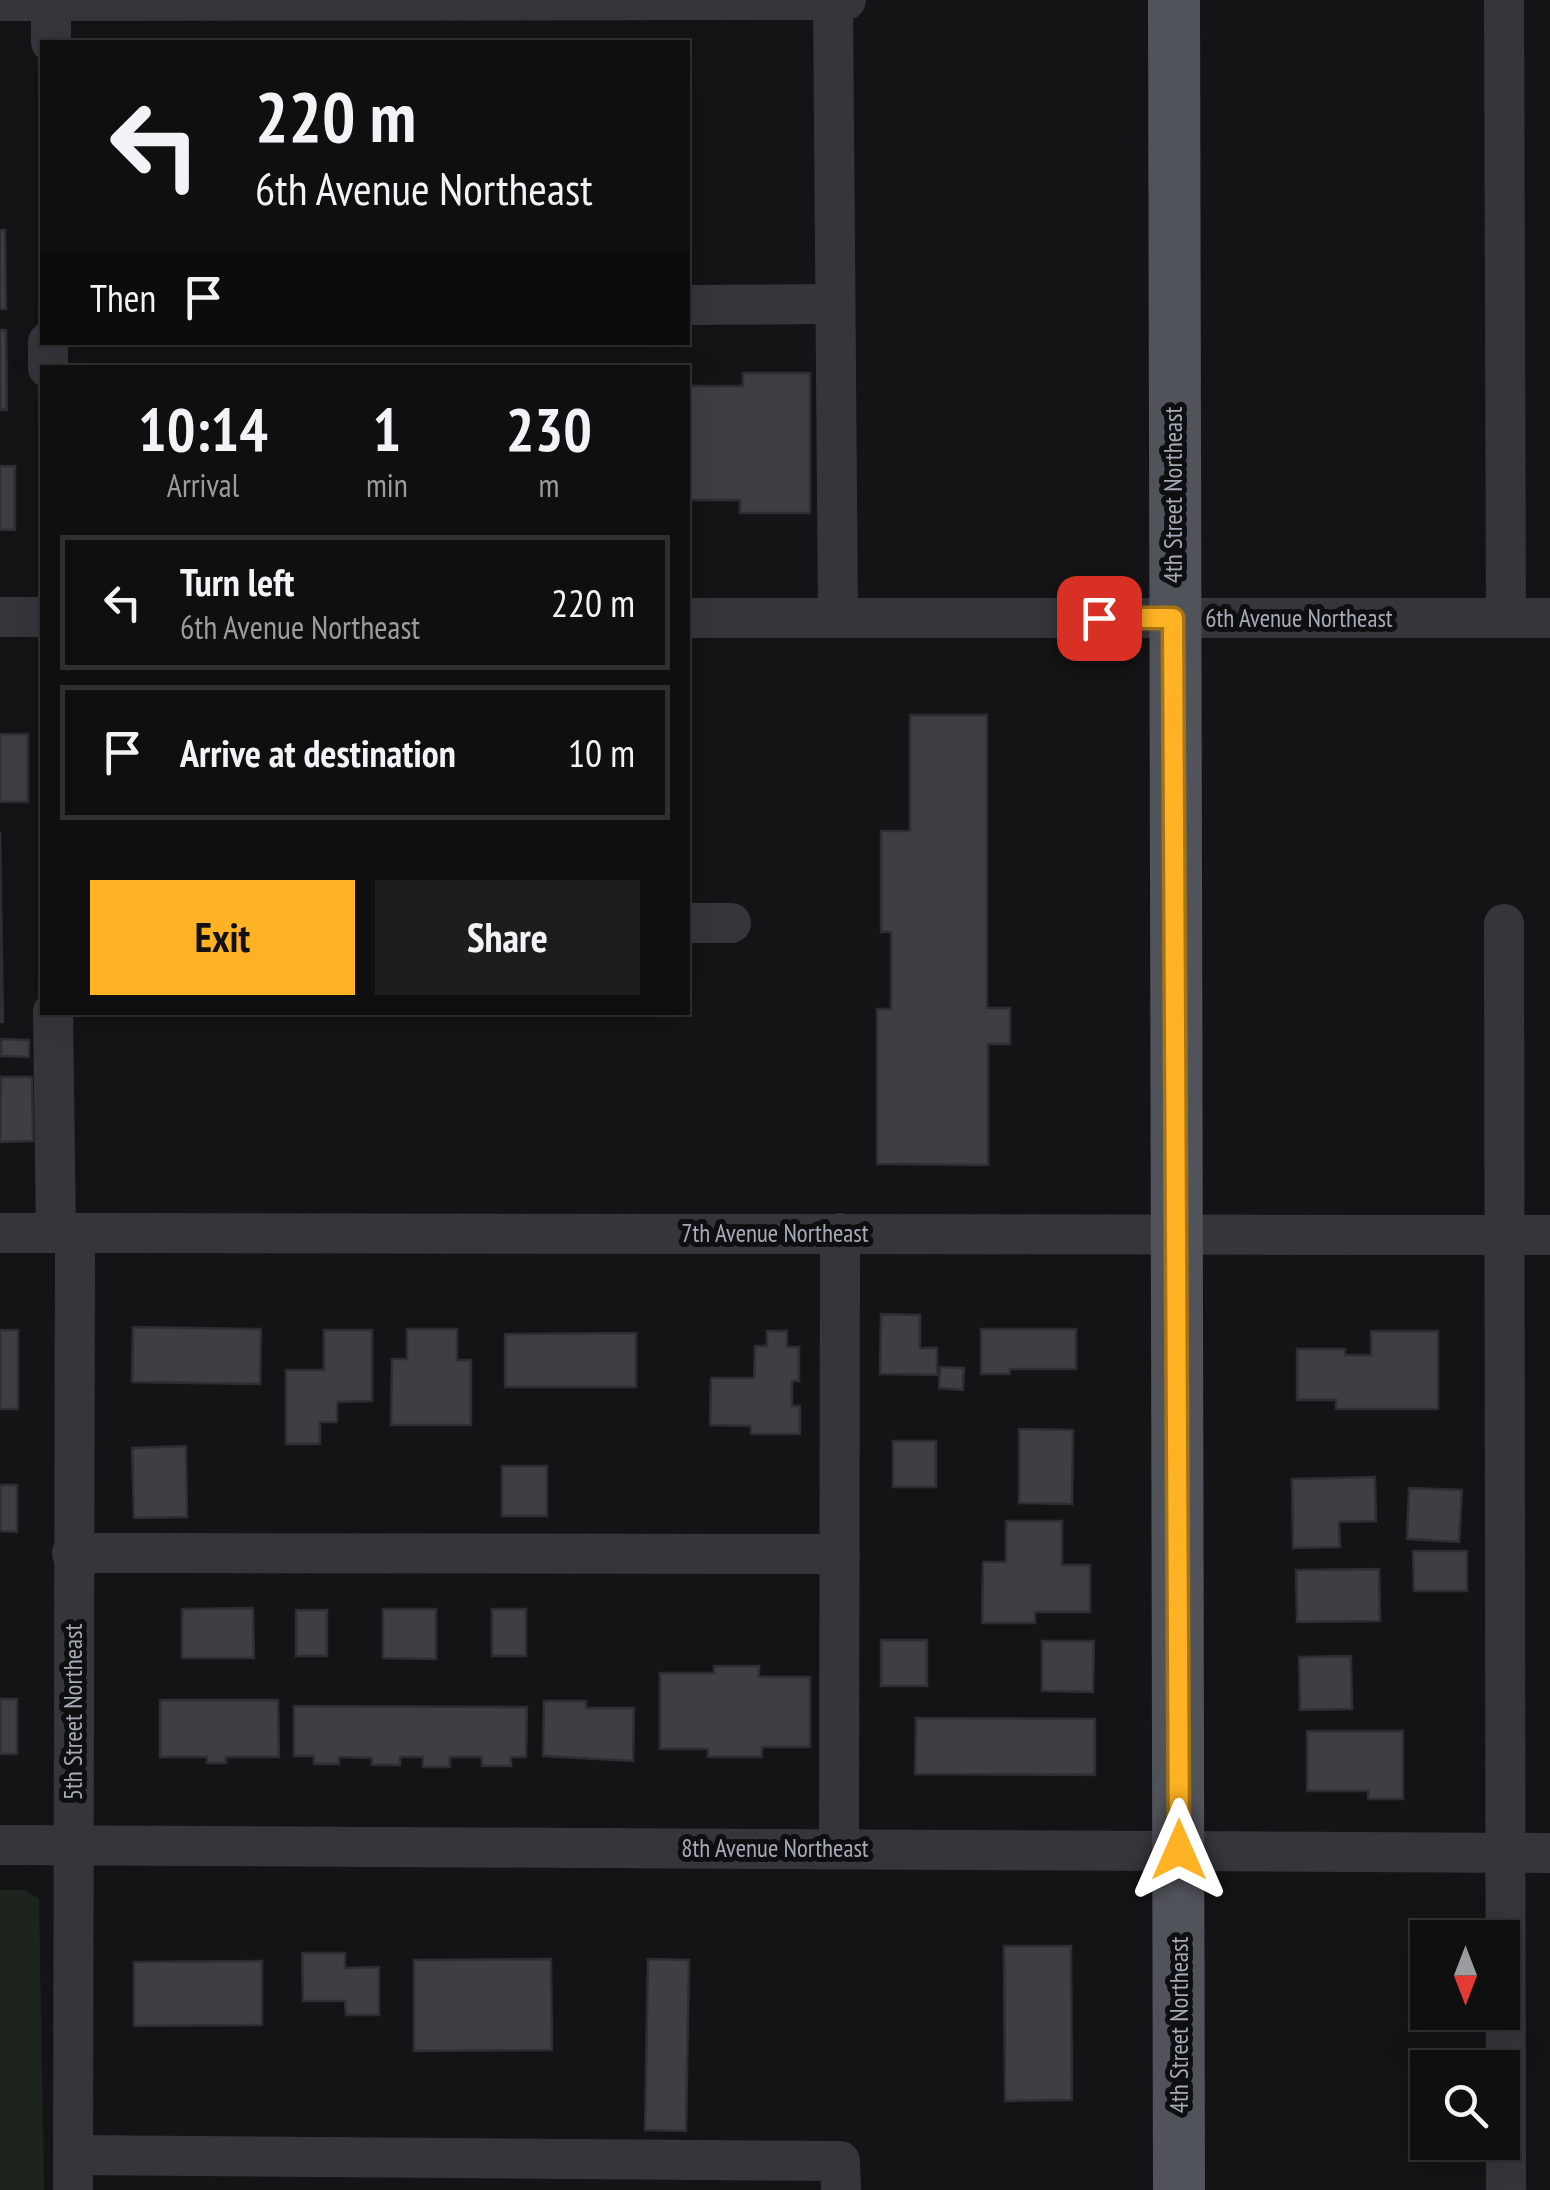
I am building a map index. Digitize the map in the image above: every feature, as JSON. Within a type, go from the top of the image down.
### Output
[{"type":"main road","name":"4th Street Northeast","points":[[1174,0],[1178,2190]]},
{"type":"street","points":[[833,0],[838,618]]},
{"type":"street","points":[[0,1],[846,0]]},
{"type":"street","points":[[1504,0],[1506,618]]},
{"type":"street","points":[[51,40],[68,1]]},
{"type":"street","points":[[690,305],[834,304]]},
{"type":"street","points":[[0,616],[40,616]]},
{"type":"street","name":"6th Avenue Northeast","points":[[690,618],[1550,618]]},
{"type":"street","points":[[690,923],[732,923]]},
{"type":"street","points":[[1504,924],[1506,2190]]},
{"type":"street","name":"5th Street Northeast","points":[[53,1015],[65,1233],[72,1552],[72,2172]]},
{"type":"street","points":[[839,1848],[840,1232]]},
{"type":"street","name":"7th Avenue Northeast","points":[[0,1233],[1550,1235]]},
{"type":"street","points":[[72,1552],[840,1554]]},
{"type":"street","name":"8th Avenue Northeast","points":[[0,1846],[1550,1852]]},
{"type":"street","points":[[72,2172],[840,2161],[840,2190]]},
{"type":"shaded area","points":[[0,1890],[25,1890],[39,1899],[44,2190],[0,2190]]},
{"type":"building","points":[[0,230],[5,230],[6,309],[0,309]]},
{"type":"building","points":[[0,330],[6,330],[7,410],[0,410]]},
{"type":"building","points":[[743,373],[810,373],[810,513],[740,513],[740,500],[690,500],[690,386],[743,386]]},
{"type":"building","points":[[0,466],[15,466],[15,530],[0,530]]},
{"type":"building","points":[[910,715],[987,715],[987,1008],[1010,1008],[1010,1044],[988,1044],[988,1165],[877,1164],[877,1009],[891,1009],[891,932],[881,932],[881,831],[910,831]]},
{"type":"building","points":[[0,734],[28,734],[28,802],[0,802]]},
{"type":"building","points":[[0,832],[3,1022],[0,1022]]},
{"type":"building","points":[[1,1039],[29,1040],[29,1057],[1,1056]]},
{"type":"building","points":[[1,1077],[32,1077],[33,1141],[0,1142]]},
{"type":"building","points":[[881,1314],[920,1315],[920,1348],[937,1348],[937,1375],[880,1374]]},
{"type":"building","points":[[133,1327],[261,1329],[260,1384],[132,1382]]},
{"type":"building","points":[[407,1329],[457,1329],[457,1360],[471,1360],[471,1425],[391,1425],[392,1359],[407,1359]]},
{"type":"building","points":[[981,1329],[1076,1329],[1076,1369],[1010,1369],[1010,1374],[981,1374]]},
{"type":"building","points":[[0,1330],[18,1330],[18,1409],[0,1409]]},
{"type":"building","points":[[324,1330],[372,1330],[372,1401],[337,1402],[337,1422],[320,1422],[320,1444],[286,1444],[286,1370],[324,1370]]},
{"type":"building","points":[[767,1331],[787,1331],[787,1347],[799,1347],[799,1381],[792,1381],[792,1406],[800,1406],[800,1434],[751,1434],[751,1426],[710,1425],[711,1378],[754,1378],[755,1346],[767,1346]]},
{"type":"building","points":[[1371,1331],[1438,1331],[1438,1409],[1336,1409],[1336,1400],[1297,1400],[1297,1349],[1345,1349],[1345,1355],[1371,1355]]},
{"type":"building","points":[[636,1333],[636,1387],[505,1387],[505,1334]]},
{"type":"building","points":[[940,1367],[964,1368],[963,1390],[939,1388]]},
{"type":"building","points":[[1019,1429],[1073,1430],[1072,1504],[1019,1503]]},
{"type":"building","points":[[893,1441],[936,1441],[936,1487],[893,1487]]},
{"type":"building","points":[[186,1446],[187,1517],[134,1518],[132,1448]]},
{"type":"building","points":[[502,1466],[547,1466],[547,1516],[502,1516]]},
{"type":"building","points":[[1375,1477],[1376,1521],[1339,1522],[1340,1547],[1293,1548],[1292,1479]]},
{"type":"building","points":[[0,1485],[17,1485],[17,1532],[0,1531]]},
{"type":"building","points":[[1409,1488],[1462,1490],[1459,1542],[1407,1539]]},
{"type":"building","points":[[1006,1521],[1062,1521],[1062,1565],[1090,1565],[1090,1612],[1035,1612],[1035,1623],[982,1623],[983,1562],[1006,1562]]},
{"type":"building","points":[[1413,1551],[1467,1551],[1467,1591],[1414,1591]]},
{"type":"building","points":[[1379,1569],[1380,1621],[1297,1622],[1296,1570]]},
{"type":"building","points":[[253,1608],[254,1658],[182,1658],[182,1609]]},
{"type":"building","points":[[383,1609],[436,1609],[436,1659],[383,1658]]},
{"type":"building","points":[[492,1609],[526,1609],[526,1656],[492,1656]]},
{"type":"building","points":[[296,1610],[327,1610],[327,1656],[296,1656]]},
{"type":"building","points":[[881,1640],[927,1640],[927,1686],[881,1686]]},
{"type":"building","points":[[1042,1641],[1094,1641],[1093,1692],[1042,1691]]},
{"type":"building","points":[[1351,1656],[1352,1709],[1300,1710],[1299,1657]]},
{"type":"building","points":[[714,1666],[759,1666],[759,1677],[810,1677],[810,1747],[762,1747],[762,1757],[708,1757],[708,1749],[660,1749],[660,1673],[714,1673]]},
{"type":"building","points":[[0,1699],[17,1699],[17,1754],[0,1754]]},
{"type":"building","points":[[160,1700],[278,1700],[279,1757],[226,1757],[226,1763],[207,1763],[207,1757],[160,1757]]},
{"type":"building","points":[[544,1701],[586,1701],[586,1708],[634,1708],[633,1761],[543,1756]]},
{"type":"building","points":[[294,1706],[527,1707],[526,1757],[511,1757],[511,1766],[482,1766],[482,1757],[450,1757],[450,1767],[423,1767],[423,1757],[400,1757],[400,1765],[372,1765],[372,1758],[339,1757],[339,1764],[314,1764],[314,1756],[294,1756]]},
{"type":"building","points":[[916,1718],[1095,1719],[1095,1775],[915,1774]]},
{"type":"building","points":[[1307,1731],[1403,1731],[1403,1799],[1368,1799],[1368,1791],[1307,1791]]},
{"type":"building","points":[[1004,1946],[1071,1946],[1072,2100],[1005,2101]]},
{"type":"building","points":[[302,1953],[345,1953],[345,1968],[379,1967],[379,2015],[346,2015],[345,2001],[303,2001]]},
{"type":"building","points":[[551,1959],[552,2050],[414,2051],[414,1960]]},
{"type":"building","points":[[648,1959],[689,1960],[686,2131],[645,2130]]},
{"type":"building","points":[[262,1961],[262,2025],[134,2026],[134,1962]]},
{"type":"route","points":[[1099,618],[1173,618],[1179,1850]]}]
